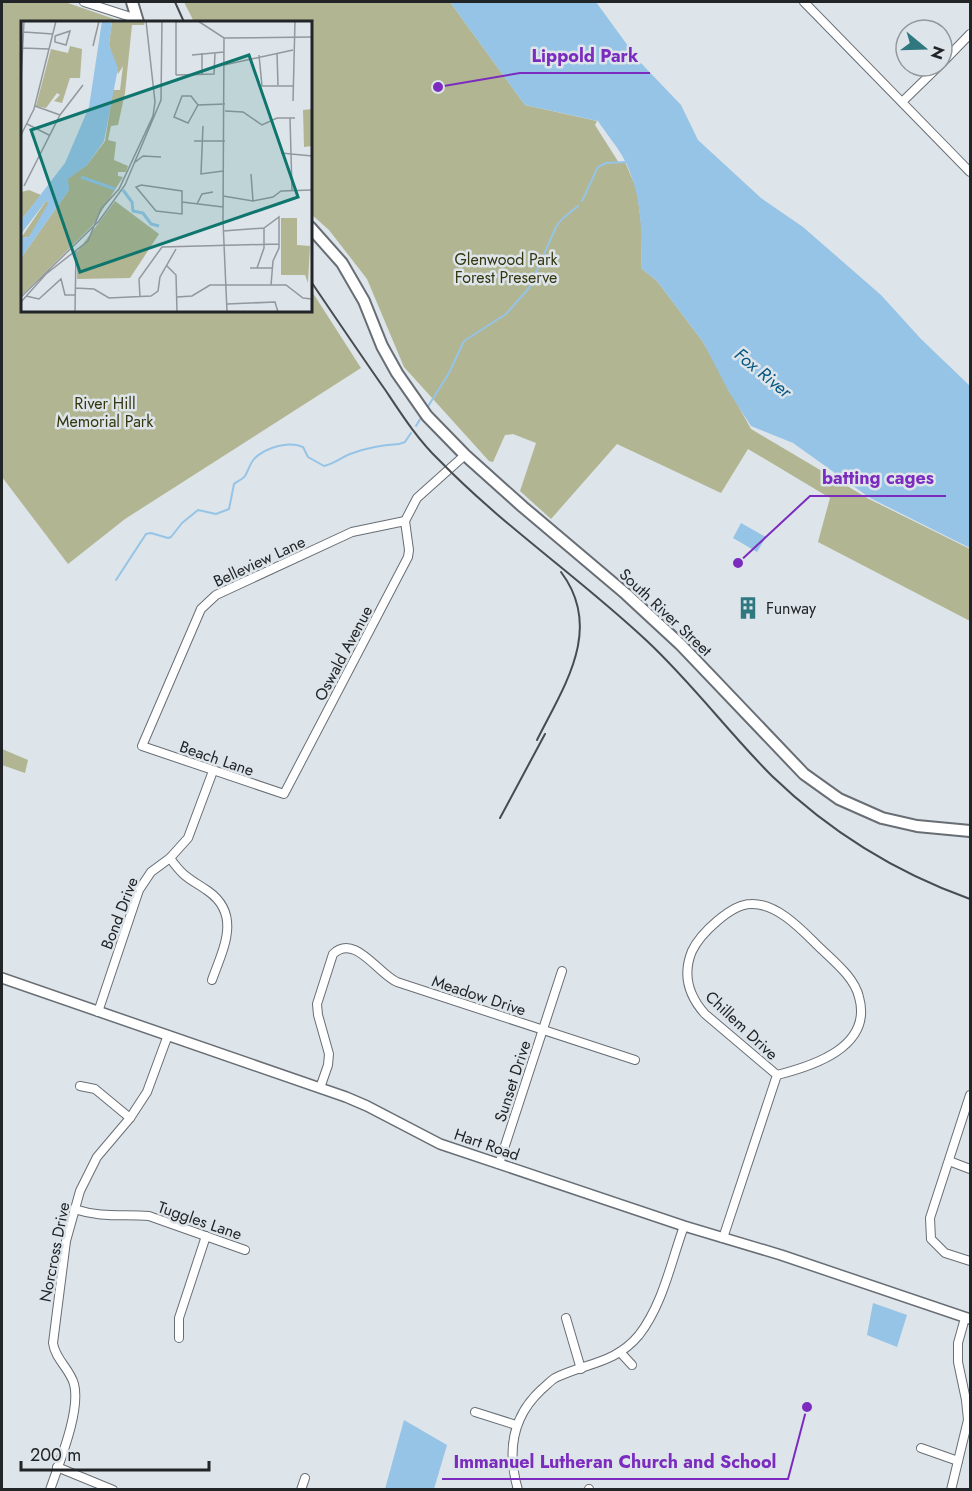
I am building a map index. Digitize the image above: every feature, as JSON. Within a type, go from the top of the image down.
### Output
[{"type":"main road","points":[[132,2],[137,21]]},
{"type":"main road","name":"South River Street","points":[[312,228],[342,263],[364,302],[382,346],[397,373],[427,416],[465,455],[654,620],[708,673],[790,760],[819,786],[852,806],[882,818],[917,826],[970,831]]},
{"type":"street","points":[[84,2],[137,21]]},
{"type":"street","points":[[804,2],[970,172]]},
{"type":"street","points":[[954,51],[970,34]]},
{"type":"street","points":[[902,102],[927,78]]},
{"type":"street","points":[[405,520],[417,498],[465,455]]},
{"type":"street","name":"Belleview Lane","points":[[142,746],[201,609],[208,601],[216,595],[352,532],[405,520]]},
{"type":"street","name":"Oswald Avenue","points":[[284,794],[408,557],[410,550],[405,520]]},
{"type":"street","name":"Beach Lane","points":[[142,746],[284,794]]},
{"type":"street","name":"Bond Drive","points":[[98,1012],[139,890],[151,872],[170,858],[188,838],[213,771]]},
{"type":"street","points":[[170,858],[184,877],[218,898],[225,911],[228,920],[227,935],[212,980]]},
{"type":"street","name":"Chillem Drive","points":[[750,904],[772,909],[794,924],[844,973],[859,996],[861,1016],[858,1026],[852,1038],[842,1049],[829,1057],[777,1075],[705,1014],[695,1003],[689,990],[688,963],[699,940],[726,915],[750,904]]},
{"type":"street","name":"Meadow Drive","points":[[320,1088],[329,1054],[317,1004],[333,954],[344,948],[355,950],[372,961],[390,979],[635,1060]]},
{"type":"street","name":"Sunset Drive","points":[[499,1164],[562,971]]},
{"type":"street","name":"Hart Road","points":[[2,978],[320,1088],[367,1106],[440,1144],[968,1318]]},
{"type":"street","name":"Norcross Drive","points":[[50,1490],[76,1402],[74,1383],[54,1349],[52,1338],[62,1262],[74,1209],[87,1174],[97,1157],[130,1118],[147,1092],[168,1035]]},
{"type":"street","name":"Chillem Drive","points":[[723,1238],[777,1075]]},
{"type":"street","points":[[80,1086],[95,1089],[130,1118]]},
{"type":"street","points":[[970,1095],[930,1218],[931,1239],[945,1253],[970,1261]]},
{"type":"street","points":[[949,1161],[970,1168]]},
{"type":"street","name":"Tuggles Lane","points":[[74,1209],[108,1217],[149,1216],[245,1250]]},
{"type":"street","points":[[518,1490],[512,1464],[513,1437],[516,1425],[531,1399],[554,1379],[597,1364],[620,1352],[638,1335],[656,1308],[684,1226]]},
{"type":"street","points":[[179,1338],[179,1318],[206,1236]]},
{"type":"street","points":[[566,1318],[581,1369]]},
{"type":"street","points":[[951,1490],[968,1420],[958,1362],[958,1343],[968,1318]]},
{"type":"street","points":[[620,1352],[632,1365]]},
{"type":"street","points":[[476,1412],[516,1425]]},
{"type":"street","points":[[921,1448],[958,1461]]},
{"type":"street","points":[[57,1467],[114,1490]]},
{"type":"street","points":[[301,1490],[305,1478]]},
{"type":"green space","name":"River Hill Memorial Park","points":[[2,2],[65,2],[120,21],[21,21],[21,312],[312,312],[312,292],[361,368],[125,519],[68,564],[2,477]]},
{"type":"green space","name":"Glenwood Park Forest Preserve","points":[[184,2],[450,2],[525,105],[597,121],[595,125],[619,163],[625,162],[637,190],[642,231],[641,268],[657,281],[703,342],[751,429],[869,499],[970,549],[970,621],[818,542],[830,498],[748,449],[721,493],[617,444],[551,519],[520,491],[536,443],[513,434],[505,435],[493,462],[489,461],[404,367],[367,279],[329,230],[312,215],[312,21],[194,21]]},
{"type":"green space","points":[[2,749],[28,760],[25,773],[2,765]]},
{"type":"water","name":"Fox River","points":[[450,2],[596,2],[639,61],[681,105],[698,140],[761,198],[803,227],[881,295],[921,339],[970,386],[970,548],[870,498],[793,443],[751,426],[729,392],[703,342],[657,281],[641,268],[641,228],[635,188],[623,157],[598,121],[525,105]]},
{"type":"water","points":[[741,523],[766,537],[757,552],[733,538]]},
{"type":"water","points":[[873,1303],[907,1315],[897,1347],[867,1335]]},
{"type":"water","points":[[404,1420],[447,1445],[434,1489],[385,1489]]},
{"type":"waterway","points":[[582,201],[598,167],[606,163],[625,162]]},
{"type":"waterway","points":[[427,408],[449,373],[464,341],[506,314],[529,288],[556,227],[578,206]]},
{"type":"waterway","points":[[416,426],[422,416]]},
{"type":"waterway","points":[[116,580],[146,534],[151,533],[168,538],[198,510],[216,514],[229,509],[234,484],[244,477],[254,459],[265,451],[277,446],[297,445],[303,447],[308,457],[324,466],[362,450],[405,442],[411,433]]},
{"type":"railway","points":[[175,2],[184,21]]},
{"type":"railway","points":[[312,283],[404,418],[431,452],[515,530],[647,641],[772,776],[817,815],[865,848],[916,877],[970,899]]},
{"type":"railway","points":[[537,740],[568,678],[579,636],[579,615],[573,593],[561,572]]},
{"type":"railway","points":[[500,818],[545,734]]},
{"type":"place","name":"Lippold Park","points":[[438,87]]},
{"type":"place","name":"batting cages","points":[[738,563]]},
{"type":"place","name":"Funway","points":[[748,608]]},
{"type":"place","name":"Immanuel Lutheran Church and School","points":[[807,1407]]}]
